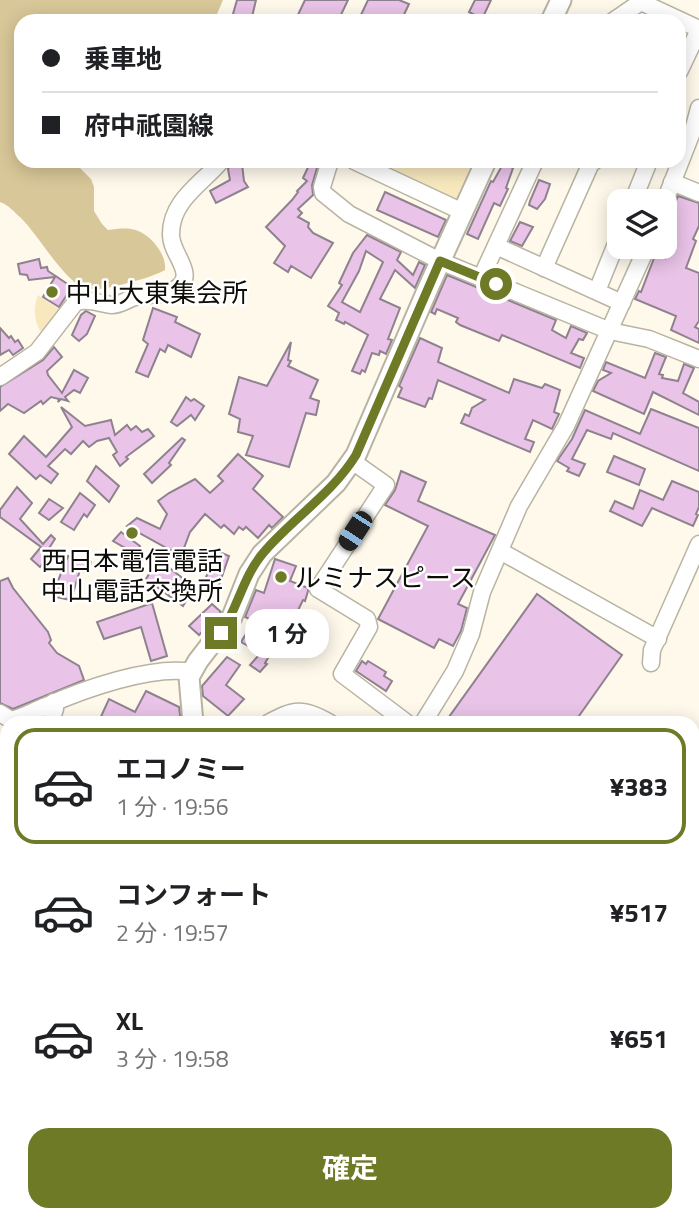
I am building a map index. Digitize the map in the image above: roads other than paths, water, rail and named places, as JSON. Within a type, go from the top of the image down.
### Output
[{"type":"main road","points":[[192,716],[189,677],[232,617],[249,574],[262,554],[336,483],[352,461],[483,168]]},
{"type":"street","points":[[624,14],[640,2],[666,14]]},
{"type":"street","points":[[686,53],[699,29]]},
{"type":"street","points":[[686,148],[699,108]]},
{"type":"street","points":[[0,377],[37,352],[80,300],[114,305],[140,296],[163,295],[183,283],[186,278],[184,269],[172,243],[173,219],[190,190],[214,168]]},
{"type":"street","points":[[328,168],[322,187],[327,198],[349,214],[440,261],[610,331],[649,339],[699,359]]},
{"type":"street","points":[[369,168],[463,212]]},
{"type":"street","points":[[481,278],[532,168]]},
{"type":"street","points":[[544,268],[589,168]]},
{"type":"street","points":[[638,189],[646,168]]},
{"type":"street","points":[[670,189],[678,168]]},
{"type":"street","points":[[673,182],[699,193]]},
{"type":"street","points":[[496,246],[622,303]]},
{"type":"street","points":[[597,291],[610,259]]},
{"type":"street","points":[[427,716],[455,671],[466,647],[482,592],[519,506],[566,426],[642,259]]},
{"type":"street","points":[[352,461],[386,485],[318,589],[367,619],[369,627],[342,674],[398,716]]},
{"type":"street","points":[[651,663],[652,650],[699,544]]},
{"type":"street","points":[[500,551],[658,639]]},
{"type":"street","points":[[26,716],[54,702],[152,671],[192,671]]},
{"type":"street","points":[[52,716],[54,702]]},
{"type":"street","points":[[282,716],[303,711],[314,716]]},
{"type":"place","name":"中山大東集会所","points":[[52,292]]},
{"type":"place","name":"西日本電信電話 中山電話交換所","points":[[132,533]]},
{"type":"place","name":"ルミナスピース","points":[[281,577]]}]
